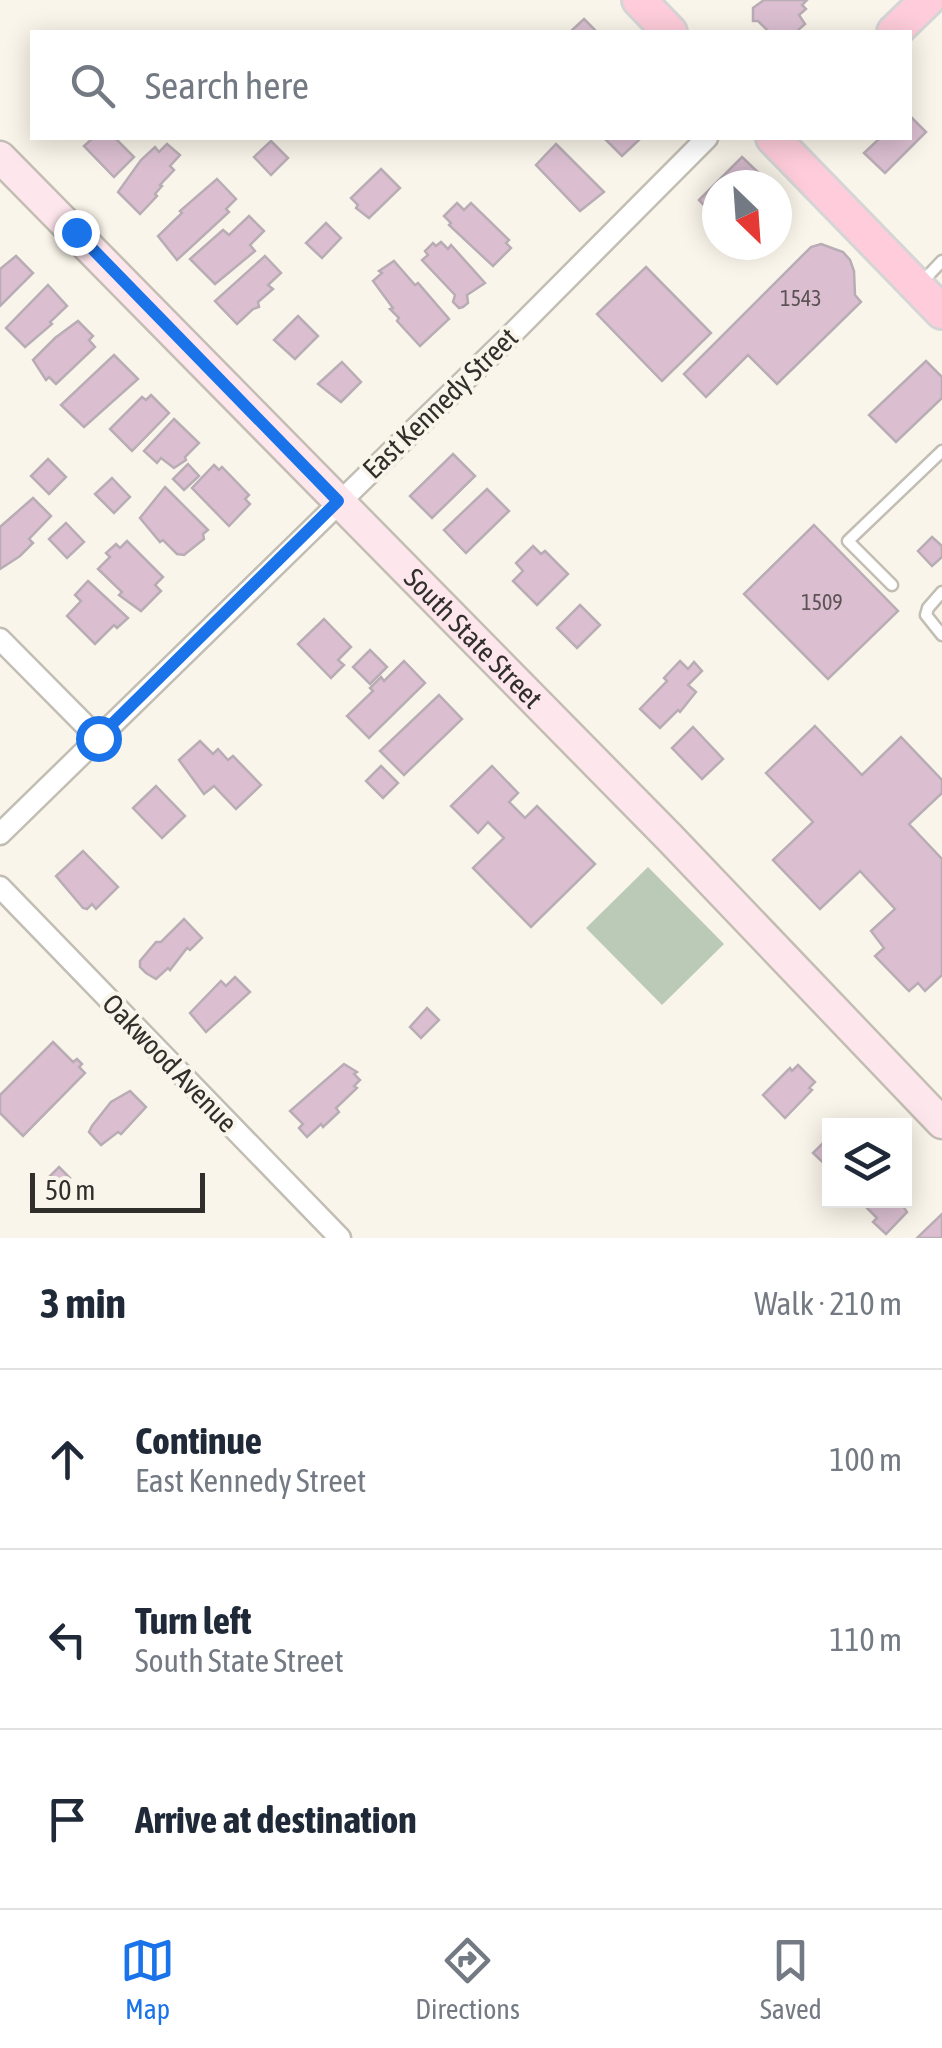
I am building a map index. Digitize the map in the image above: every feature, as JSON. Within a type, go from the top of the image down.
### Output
[{"type":"main road","points":[[639,0],[668,30]]},
{"type":"main road","points":[[896,30],[927,0]]},
{"type":"main road","points":[[779,140],[942,312]]},
{"type":"street","name":"East Kennedy Street","points":[[0,834],[705,140]]},
{"type":"street","name":"South State Street","points":[[0,157],[655,823],[942,1123]]},
{"type":"street","points":[[0,638],[98,738]]},
{"type":"street","name":"Oakwood Avenue","points":[[0,887],[340,1238]]},
{"type":"lane","points":[[917,287],[942,261]]},
{"type":"lane","points":[[892,585],[848,541],[942,451]]},
{"type":"lane","points":[[942,592],[926,615],[942,635]]},
{"type":"green space","points":[[648,867],[724,944],[662,1005],[586,928]]},
{"type":"building","points":[[764,0],[807,0],[802,5],[806,9],[799,15],[805,24],[798,30],[767,30],[753,21],[753,8]]},
{"type":"building","points":[[584,19],[595,30],[572,30]]},
{"type":"building","points":[[912,118],[926,132],[885,173],[864,153],[878,140],[912,140]]},
{"type":"building","points":[[91,140],[117,140],[134,157],[114,177],[84,146]]},
{"type":"building","points":[[606,140],[639,140],[622,156]]},
{"type":"building","points":[[271,141],[288,158],[271,175],[254,157]]},
{"type":"building","points":[[167,144],[180,155],[170,166],[174,170],[160,185],[157,196],[140,214],[118,192],[141,160],[155,147],[159,152]]},
{"type":"building","points":[[556,144],[604,192],[580,211],[536,165]]},
{"type":"building","points":[[742,157],[756,170],[729,170]]},
{"type":"building","points":[[381,169],[400,188],[369,218],[351,198]]},
{"type":"building","points":[[217,179],[236,199],[226,209],[229,212],[177,260],[158,236]]},
{"type":"building","points":[[457,203],[464,210],[471,203],[509,240],[506,243],[511,248],[493,266],[449,225],[444,216]]},
{"type":"building","points":[[249,216],[264,231],[250,245],[255,251],[215,284],[190,259],[223,230],[229,235]]},
{"type":"building","points":[[326,223],[341,238],[322,258],[306,243]]},
{"type":"building","points":[[441,242],[448,249],[451,245],[485,283],[467,295],[468,303],[463,307],[453,302],[455,295],[422,260],[433,243],[436,246]]},
{"type":"building","points":[[821,244],[843,252],[850,260],[855,295],[861,302],[777,384],[748,355],[706,397],[684,374],[811,247]]},
{"type":"building","points":[[16,256],[33,273],[0,306],[0,269]]},
{"type":"building","points":[[265,256],[281,273],[268,285],[273,289],[258,302],[259,307],[237,324],[215,301]]},
{"type":"building","points":[[394,261],[449,319],[420,346],[397,321],[399,318],[390,309],[393,308],[373,281],[382,273],[379,271]]},
{"type":"building","points":[[646,267],[711,333],[662,381],[597,314]]},
{"type":"building","points":[[48,285],[67,306],[25,347],[6,328]]},
{"type":"building","points":[[298,316],[318,336],[295,359],[274,340]]},
{"type":"building","points":[[78,321],[93,336],[89,340],[95,347],[56,384],[49,377],[46,380],[33,360]]},
{"type":"building","points":[[114,355],[138,379],[84,427],[61,405]]},
{"type":"building","points":[[926,361],[942,377],[942,398],[896,442],[869,415]]},
{"type":"building","points":[[342,362],[361,382],[341,402],[318,384]]},
{"type":"building","points":[[151,395],[169,413],[132,451],[110,429],[142,397],[146,400]]},
{"type":"building","points":[[174,419],[199,443],[174,468],[161,458],[157,463],[144,451]]},
{"type":"building","points":[[453,454],[475,476],[432,518],[410,496]]},
{"type":"building","points":[[48,459],[66,477],[49,494],[31,476]]},
{"type":"building","points":[[188,464],[199,476],[184,490],[173,479]]},
{"type":"building","points":[[214,465],[219,470],[222,467],[249,495],[245,499],[250,504],[229,526],[192,488]]},
{"type":"building","points":[[112,478],[130,497],[114,513],[95,494]]},
{"type":"building","points":[[165,487],[208,530],[204,539],[184,555],[177,554],[163,540],[160,542],[140,518]]},
{"type":"building","points":[[487,489],[509,511],[466,553],[444,530]]},
{"type":"building","points":[[33,498],[51,516],[29,539],[33,543],[0,569],[0,527]]},
{"type":"building","points":[[66,523],[84,542],[67,558],[49,539]]},
{"type":"building","points":[[814,525],[898,611],[828,679],[744,594]]},
{"type":"building","points":[[932,537],[942,546],[942,557],[932,566],[918,551]]},
{"type":"building","points":[[127,541],[163,577],[155,585],[161,591],[141,611],[119,595],[122,592],[98,569],[110,557],[106,553]]},
{"type":"building","points":[[533,546],[541,554],[545,551],[568,574],[537,605],[513,581],[523,571],[516,563]]},
{"type":"building","points":[[88,581],[128,618],[117,628],[114,625],[95,644],[67,616],[81,601],[75,595]]},
{"type":"building","points":[[580,605],[600,625],[577,648],[557,628]]},
{"type":"building","points":[[324,619],[351,647],[338,660],[344,665],[331,678],[298,644]]},
{"type":"building","points":[[370,650],[387,667],[370,684],[353,667]]},
{"type":"building","points":[[404,661],[425,683],[369,738],[347,716],[373,691],[370,688],[381,677],[384,681]]},
{"type":"building","points":[[680,661],[688,669],[694,662],[702,671],[688,685],[696,692],[660,728],[640,709]]},
{"type":"building","points":[[439,695],[462,719],[404,775],[380,751]]},
{"type":"building","points":[[815,726],[862,775],[901,737],[942,780],[942,793],[909,824],[942,859],[942,975],[925,991],[918,983],[909,991],[875,956],[884,948],[871,931],[895,909],[860,871],[820,909],[773,860],[813,822],[766,773]]},
{"type":"building","points":[[693,727],[723,759],[702,779],[672,748]]},
{"type":"building","points":[[200,741],[213,754],[218,749],[228,760],[233,756],[261,785],[236,809],[214,786],[204,794],[179,760]]},
{"type":"building","points":[[381,766],[398,783],[383,798],[366,781]]},
{"type":"building","points":[[492,766],[518,793],[509,802],[525,818],[537,806],[595,864],[531,927],[473,868],[504,838],[488,822],[478,833],[451,806]]},
{"type":"building","points":[[156,786],[185,816],[162,838],[133,808]]},
{"type":"building","points":[[83,851],[118,887],[96,909],[92,904],[83,908],[56,876]]},
{"type":"building","points":[[184,919],[202,938],[156,979],[140,967],[140,961]]},
{"type":"building","points":[[235,977],[250,992],[206,1032],[190,1013],[221,981],[226,986]]},
{"type":"building","points":[[427,1008],[439,1020],[421,1038],[410,1027]]},
{"type":"building","points":[[53,1042],[73,1062],[77,1059],[85,1073],[23,1136],[0,1113],[0,1095]]},
{"type":"building","points":[[344,1064],[357,1072],[357,1088],[336,1108],[339,1112],[307,1137],[299,1128],[303,1124],[290,1111]]},
{"type":"building","points":[[798,1065],[815,1082],[785,1118],[763,1095]]},
{"type":"building","points":[[130,1091],[146,1107],[121,1134],[118,1132],[101,1145],[89,1132],[92,1126],[111,1102]]},
{"type":"building","points":[[822,1144],[822,1161],[813,1153]]},
{"type":"building","points":[[59,1167],[70,1178],[58,1190],[47,1179]]},
{"type":"building","points":[[867,1208],[904,1208],[907,1212],[886,1234],[873,1222],[877,1218]]},
{"type":"building","points":[[942,1214],[942,1238],[917,1238]]},
{"type":"route","points":[[76,232],[338,501],[98,738]]}]
